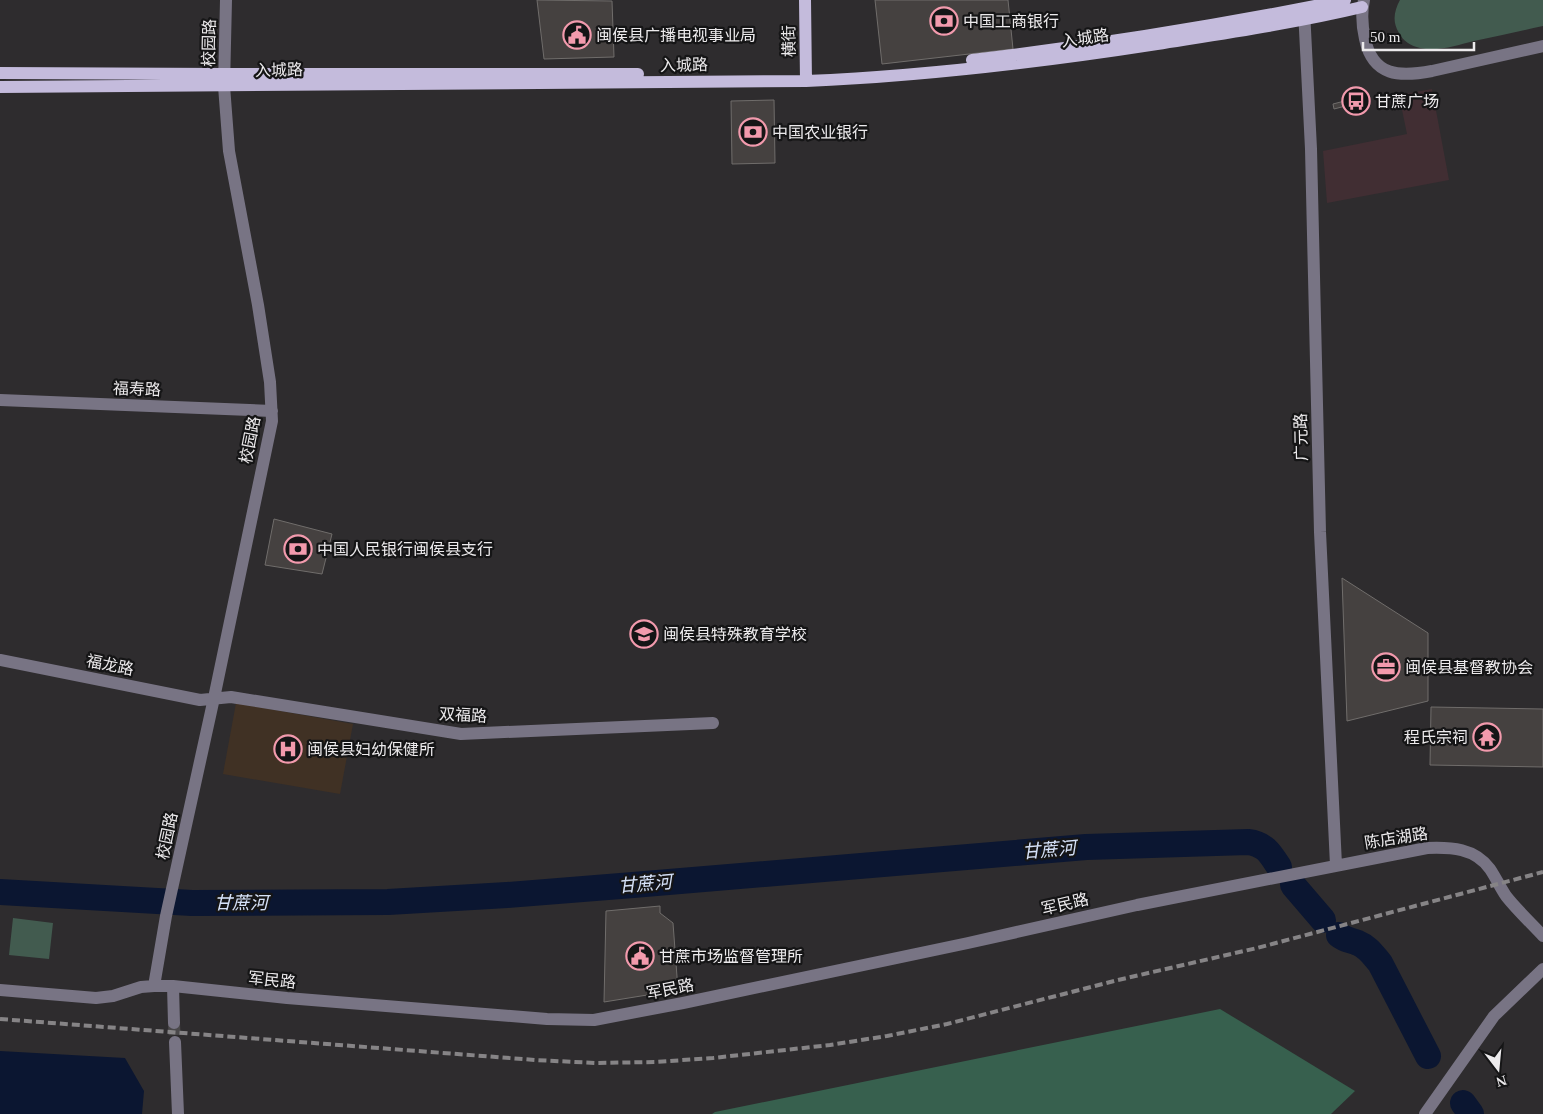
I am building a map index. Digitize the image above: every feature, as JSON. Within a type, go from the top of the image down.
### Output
[{"type":"main road","name":"横街","points":[[804,0],[806,77]]},
{"type":"main road","name":"入城路","points":[[0,87],[224,80],[806,77],[1019,54],[1235,21],[1304,14],[1355,3]]},
{"type":"main road","name":"入城路","points":[[0,73],[224,80]]},
{"type":"street","name":"校园路","points":[[154,986],[166,916],[214,698],[270,431],[272,411],[258,305],[229,151],[224,80],[226,0]]},
{"type":"street","points":[[1355,3],[1362,22],[1369,54],[1380,68],[1396,74],[1432,71],[1543,46]]},
{"type":"street","name":"广元路","points":[[1304,14],[1311,149],[1320,532],[1336,865]]},
{"type":"street","name":"福寿路","points":[[0,400],[272,411]]},
{"type":"street","name":"福龙路","points":[[0,660],[200,700],[214,698]]},
{"type":"street","name":"双福路","points":[[214,698],[231,697],[461,734],[713,723]]},
{"type":"street","name":"陈店湖路","points":[[1336,865],[1427,848],[1452,848],[1472,853],[1483,861],[1508,898],[1543,936]]},
{"type":"street","name":"军民路","points":[[0,990],[96,998],[113,996],[140,987],[173,986],[345,1003],[547,1019],[594,1020],[683,1003],[1119,909],[1336,865]]},
{"type":"street","points":[[1425,1114],[1494,1016],[1543,969]]},
{"type":"street","points":[[173,986],[174,1023]]},
{"type":"street","points":[[175,1042],[178,1114]]},
{"type":"shaded area","points":[[1432,89],[1449,180],[1327,203],[1323,151],[1407,134],[1399,95]]},
{"type":"shaded area","name":"闽侯县妇幼保健所","points":[[236,703],[353,724],[340,794],[223,774]]},
{"type":"green space","points":[[1400,0],[1543,0],[1543,26],[1448,48],[1420,48],[1405,41],[1395,25],[1396,8]]},
{"type":"green space","points":[[13,918],[53,923],[49,959],[9,955]]},
{"type":"green space","points":[[1220,1009],[1355,1091],[1331,1114],[712,1114],[715,1112]]},
{"type":"water","points":[[0,1051],[125,1058],[144,1091],[142,1114],[0,1114]]},
{"type":"building","name":"闽侯县广播电视事业局","points":[[537,0],[612,1],[614,57],[544,59]]},
{"type":"building","name":"中国工商银行","points":[[875,0],[1008,0],[1013,49],[882,64]]},
{"type":"building","points":[[1356,98],[1357,103],[1334,109],[1333,104]]},
{"type":"building","name":"中国农业银行","points":[[774,100],[775,163],[732,164],[731,101]]},
{"type":"building","name":"中国人民银行闽侯县支行","points":[[274,519],[332,534],[322,574],[265,565]]},
{"type":"building","name":"闽侯县基督教协会","points":[[1342,578],[1428,633],[1428,701],[1347,721]]},
{"type":"building","name":"程氏宗祠","points":[[1431,707],[1543,709],[1543,767],[1430,765]]},
{"type":"building","name":"甘蔗市场监督管理所","points":[[660,906],[660,913],[673,923],[678,990],[604,1002],[606,911]]},
{"type":"waterway","name":"甘蔗河","points":[[0,892],[192,903],[388,902],[507,895],[1086,847],[1248,842],[1263,847],[1270,853],[1279,867]]},
{"type":"waterway","name":"甘蔗河","points":[[1293,885],[1323,920]]},
{"type":"waterway","name":"甘蔗河","points":[[1339,935],[1365,947],[1380,963],[1428,1056]]},
{"type":"waterway","name":"甘蔗河","points":[[1463,1103],[1471,1114]]},
{"type":"tunnel","points":[[174,1023],[175,1042]]},
{"type":"railway","points":[[0,1019],[535,1060],[596,1063],[655,1062],[713,1058],[830,1045],[947,1024],[1118,980],[1257,948],[1543,872]]},
{"type":"place","name":"中国工商银行","points":[[944,21]]},
{"type":"place","name":"闽侯县广播电视事业局","points":[[577,35]]},
{"type":"place","name":"甘蔗广场","points":[[1356,101]]},
{"type":"place","name":"中国农业银行","points":[[753,132]]},
{"type":"place","name":"中国人民银行闽侯县支行","points":[[298,549]]},
{"type":"place","name":"闽侯县特殊教育学校","points":[[644,634]]},
{"type":"place","name":"闽侯县基督教协会","points":[[1386,667]]},
{"type":"place","name":"程氏宗祠","points":[[1487,737]]},
{"type":"place","name":"闽侯县妇幼保健所","points":[[288,749]]},
{"type":"place","name":"甘蔗市场监督管理所","points":[[640,956]]}]
